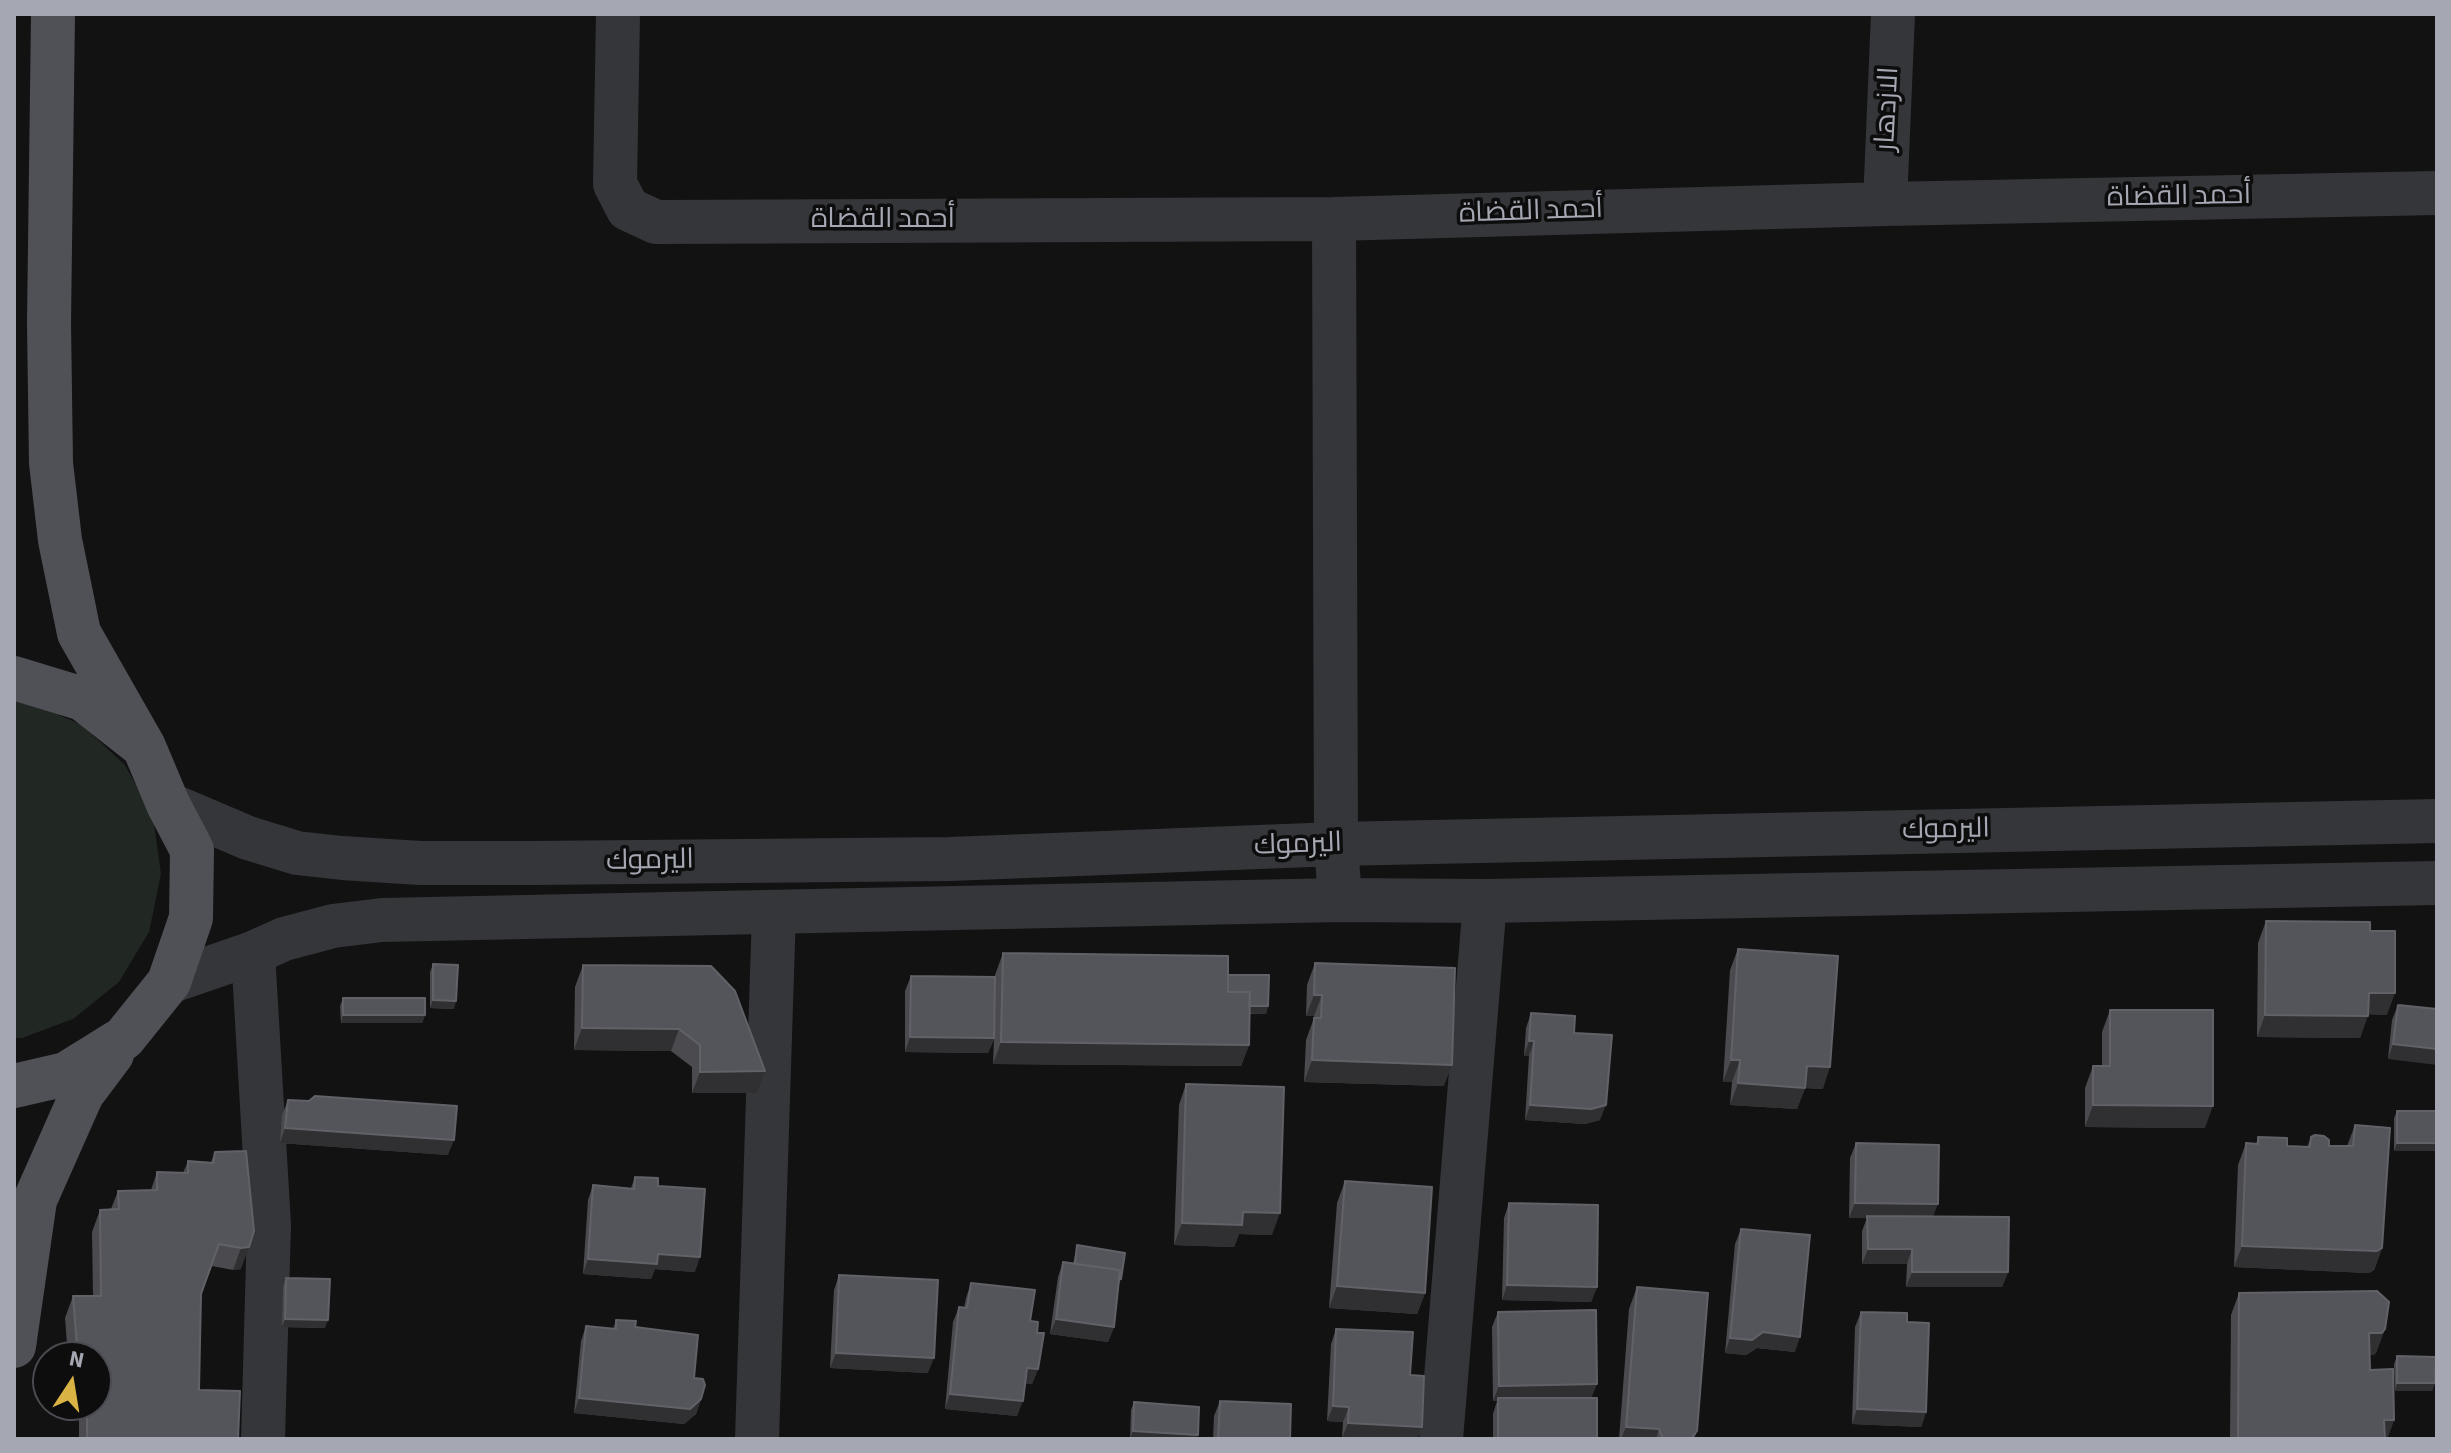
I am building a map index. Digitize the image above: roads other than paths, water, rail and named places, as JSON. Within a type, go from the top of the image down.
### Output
[{"type":"main road","points":[[14,1346],[35,1200],[82,1094],[169,982],[191,918],[192,850],[144,747],[79,633],[60,540],[51,463],[49,323],[53,14]]},
{"type":"main road","points":[[14,678],[83,699],[144,747]]},
{"type":"main road","points":[[14,1086],[66,1074],[124,1038]]},
{"type":"street","name":"أحمد القضاة","points":[[618,14],[615,184],[628,209],[656,222],[1334,219],[2437,193]]},
{"type":"street","name":"الازدهار","points":[[1885,204],[1893,14]]},
{"type":"street","points":[[1334,219],[1336,844],[1340,900]]},
{"type":"street","name":"اليرموك","points":[[168,804],[248,838],[297,853],[420,863],[950,859],[1336,844],[2437,821]]},
{"type":"street","name":"اليرموك","points":[[169,982],[284,939],[333,926],[382,920],[1340,900],[1485,901],[2437,883]]},
{"type":"street","points":[[1441,1439],[1485,901]]},
{"type":"street","points":[[757,1439],[774,912]]},
{"type":"street","points":[[253,953],[269,1225],[263,1439]]}]
